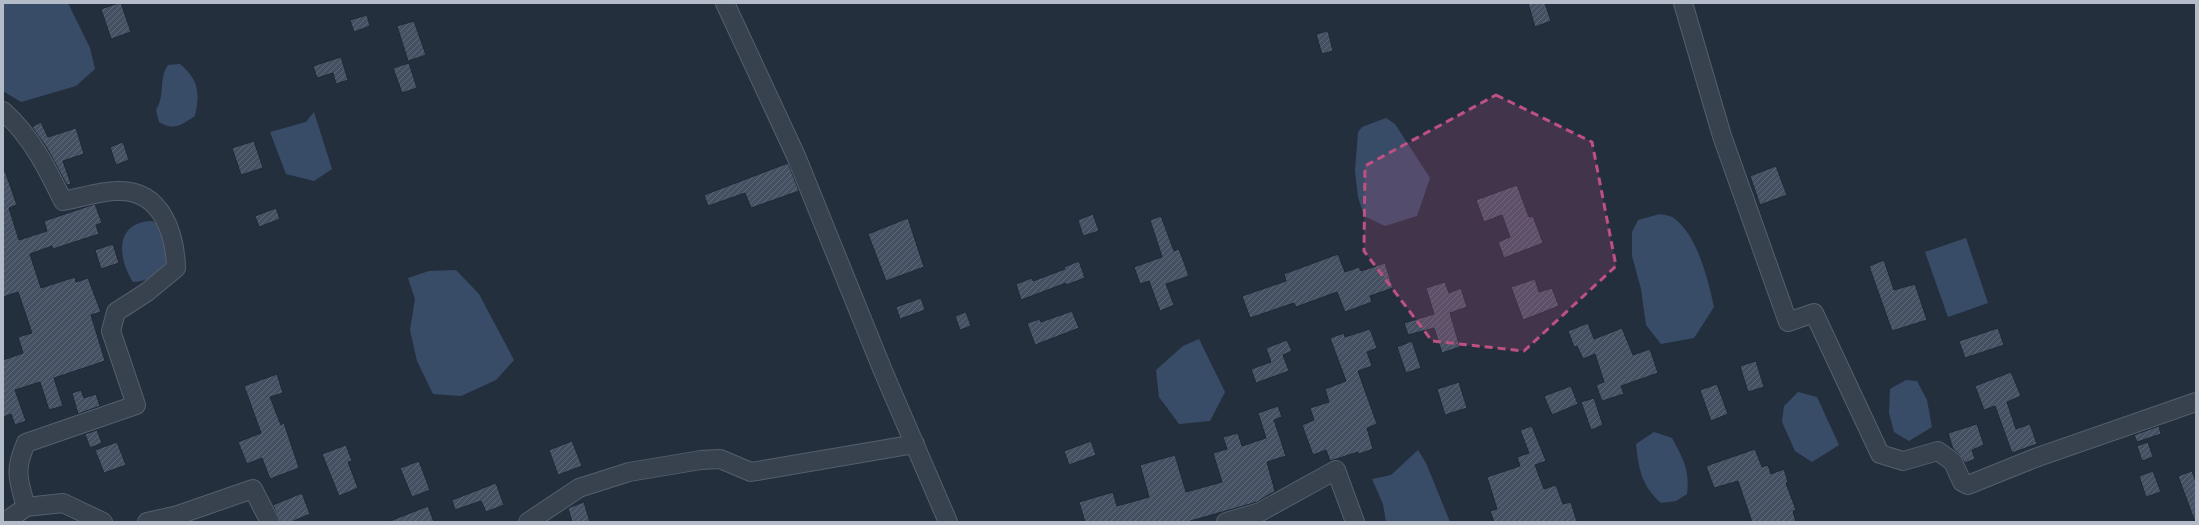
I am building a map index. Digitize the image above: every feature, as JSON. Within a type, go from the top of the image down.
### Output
[{"type":"street","points":[[725,3],[796,156],[914,444],[948,522]]},
{"type":"street","points":[[1683,3],[1722,136],[1788,322],[1814,313],[1880,454],[1903,461],[1938,451],[1953,462],[1962,482],[1968,485],[2035,458],[2196,402]]},
{"type":"street","points":[[3,111],[14,120],[42,159],[63,201],[120,191],[144,196],[166,220],[175,249],[176,268],[147,292],[116,312],[111,331],[136,405],[26,443],[18,461],[19,485],[26,507]]},
{"type":"street","points":[[528,522],[579,488],[629,472],[701,460],[720,459],[751,472],[914,444]]},
{"type":"street","points":[[1226,522],[1260,512],[1336,470],[1355,522]]},
{"type":"street","points":[[147,522],[178,515],[253,488],[270,522]]},
{"type":"street","points":[[5,522],[26,507],[63,503],[103,522]]},
{"type":"highlighted area","points":[[1496,95],[1592,142],[1616,266],[1524,351],[1432,341],[1364,251],[1365,166]]},
{"type":"water","points":[[3,3],[68,3],[90,48],[95,69],[76,86],[21,102],[3,91]]},
{"type":"water","points":[[180,64],[191,76],[196,87],[197,108],[195,116],[177,126],[164,125],[159,122],[156,110],[161,98],[163,76],[168,65]]},
{"type":"water","points":[[314,112],[332,169],[314,181],[286,174],[270,132],[306,122]]},
{"type":"water","points":[[1386,118],[1395,124],[1430,178],[1417,216],[1385,226],[1364,216],[1358,197],[1355,171],[1358,132],[1362,127]]},
{"type":"water","points":[[1660,214],[1674,218],[1690,237],[1701,260],[1709,284],[1714,307],[1694,338],[1661,344],[1646,325],[1641,289],[1632,256],[1632,232],[1638,220]]},
{"type":"water","points":[[152,221],[161,226],[169,264],[152,277],[133,282],[124,262],[122,252],[123,242],[131,227],[140,223]]},
{"type":"water","points":[[1966,238],[1988,303],[1948,317],[1925,252]]},
{"type":"water","points":[[456,270],[479,294],[514,360],[496,380],[461,396],[433,394],[417,361],[410,330],[415,299],[408,278],[429,271]]},
{"type":"water","points":[[1199,339],[1225,392],[1210,421],[1179,424],[1159,397],[1156,370],[1183,346]]},
{"type":"water","points":[[1906,380],[1917,381],[1927,400],[1932,427],[1909,441],[1894,432],[1889,413],[1890,389]]},
{"type":"water","points":[[1798,392],[1817,397],[1839,445],[1812,462],[1795,451],[1782,422],[1784,406]]},
{"type":"water","points":[[1654,432],[1672,438],[1685,464],[1688,485],[1687,494],[1676,501],[1661,503],[1649,490],[1642,476],[1636,444]]},
{"type":"water","points":[[1418,450],[1426,463],[1450,522],[1386,522],[1383,504],[1372,479],[1391,475]]},
{"type":"building","points":[[121,3],[131,32],[111,39],[101,9]]},
{"type":"building","points":[[1528,3],[1545,3],[1551,21],[1535,27]]},
{"type":"building","points":[[367,15],[370,26],[354,32],[350,20]]},
{"type":"building","points":[[414,21],[426,55],[408,61],[397,26]]},
{"type":"building","points":[[1328,31],[1333,51],[1322,54],[1316,34]]},
{"type":"building","points":[[341,57],[348,80],[336,84],[333,73],[317,78],[313,66]]},
{"type":"building","points":[[409,63],[417,88],[402,93],[393,68]]},
{"type":"building","points":[[41,122],[48,137],[76,128],[84,154],[63,161],[71,184],[67,185],[47,148],[32,127]]},
{"type":"building","points":[[254,141],[263,168],[241,175],[232,148]]},
{"type":"building","points":[[123,142],[129,160],[116,165],[110,147]]},
{"type":"building","points":[[788,163],[799,191],[751,208],[745,193],[708,206],[704,195]]},
{"type":"building","points":[[1776,166],[1787,195],[1760,205],[1750,176]]},
{"type":"building","points":[[3,171],[5,171],[17,205],[9,208],[19,240],[47,231],[44,221],[95,204],[102,223],[96,225],[99,234],[53,249],[52,246],[30,254],[41,288],[75,277],[76,282],[88,278],[101,312],[91,315],[105,361],[54,378],[63,406],[49,410],[40,382],[15,390],[26,421],[15,425],[11,414],[3,417],[3,360],[23,353],[18,337],[32,333],[18,292],[3,297]]},
{"type":"building","points":[[1517,185],[1529,217],[1533,216],[1543,243],[1504,258],[1498,242],[1510,237],[1502,215],[1484,222],[1476,200]]},
{"type":"building","points":[[276,208],[280,219],[259,227],[255,216]]},
{"type":"building","points":[[1093,214],[1099,231],[1083,236],[1078,220]]},
{"type":"building","points":[[1161,216],[1174,251],[1179,249],[1189,276],[1166,284],[1174,305],[1160,311],[1149,281],[1140,284],[1134,267],[1162,257],[1150,220]]},
{"type":"building","points":[[908,218],[924,267],[886,281],[868,234]]},
{"type":"building","points":[[113,244],[119,263],[101,269],[95,250]]},
{"type":"building","points":[[1338,254],[1345,272],[1359,267],[1361,271],[1385,263],[1393,288],[1370,296],[1372,302],[1345,312],[1337,292],[1296,307],[1294,303],[1250,318],[1242,296],[1286,281],[1284,274]]},
{"type":"building","points":[[1884,260],[1894,290],[1915,284],[1927,320],[1892,331],[1869,266]]},
{"type":"building","points":[[1079,261],[1085,278],[1066,285],[1066,283],[1021,300],[1016,284],[1032,278],[1033,281],[1065,269],[1064,267]]},
{"type":"building","points":[[1535,279],[1539,292],[1552,288],[1559,306],[1523,320],[1511,287]]},
{"type":"building","points":[[1445,282],[1449,293],[1461,288],[1467,307],[1450,313],[1460,347],[1442,353],[1434,328],[1408,335],[1404,323],[1434,314],[1426,288]]},
{"type":"building","points":[[921,298],[925,310],[900,319],[896,307]]},
{"type":"building","points":[[1072,311],[1079,328],[1035,345],[1027,323],[1040,319],[1041,322]]},
{"type":"building","points":[[966,312],[971,326],[960,330],[955,316]]},
{"type":"building","points":[[1588,323],[1594,339],[1622,328],[1633,355],[1650,349],[1658,373],[1621,386],[1624,394],[1602,401],[1596,385],[1604,382],[1595,354],[1583,359],[1577,346],[1574,347],[1568,331]]},
{"type":"building","points":[[1998,328],[2004,345],[1965,358],[1959,341]]},
{"type":"building","points":[[1370,329],[1377,348],[1367,352],[1372,366],[1358,371],[1377,424],[1367,428],[1373,449],[1330,461],[1326,450],[1313,455],[1302,425],[1314,420],[1310,408],[1329,402],[1325,389],[1346,381],[1330,338],[1344,333],[1345,337]]},
{"type":"building","points":[[1287,340],[1292,351],[1283,355],[1289,371],[1256,383],[1251,369],[1271,362],[1266,348]]},
{"type":"building","points":[[1412,341],[1421,368],[1406,373],[1397,347]]},
{"type":"building","points":[[1756,361],[1764,387],[1748,392],[1740,366]]},
{"type":"building","points":[[2011,372],[2021,396],[2007,402],[2016,429],[2030,424],[2037,444],[2012,453],[1995,406],[1984,410],[1975,386]]},
{"type":"building","points":[[277,374],[283,393],[270,397],[281,425],[284,423],[299,468],[270,479],[262,458],[247,464],[238,442],[261,433],[244,386]]},
{"type":"building","points":[[1459,382],[1467,408],[1445,415],[1437,389]]},
{"type":"building","points":[[1717,384],[1728,414],[1711,421],[1700,390]]},
{"type":"building","points":[[1571,386],[1578,404],[1552,415],[1544,396]]},
{"type":"building","points":[[81,390],[84,398],[96,394],[100,406],[78,414],[72,393]]},
{"type":"building","points":[[1594,398],[1603,425],[1591,430],[1581,402]]},
{"type":"building","points":[[1278,406],[1282,417],[1274,420],[1286,456],[1267,462],[1275,491],[1257,502],[1187,522],[1085,522],[1079,502],[1113,492],[1117,506],[1149,497],[1140,465],[1175,455],[1186,492],[1222,482],[1213,453],[1227,449],[1223,437],[1238,433],[1242,446],[1266,438],[1258,413]]},
{"type":"building","points":[[1977,424],[1984,445],[1972,450],[1975,459],[1965,463],[1959,454],[1953,449],[1948,433]]},
{"type":"building","points":[[1532,426],[1546,461],[1535,465],[1544,489],[1556,485],[1563,504],[1571,502],[1577,522],[1494,522],[1490,511],[1497,509],[1487,477],[1520,466],[1517,457],[1529,453],[1520,430]]},
{"type":"building","points":[[2159,426],[2161,434],[2137,442],[2134,435]]},
{"type":"building","points":[[97,430],[102,443],[90,448],[85,434]]},
{"type":"building","points":[[572,441],[582,466],[558,475],[549,450]]},
{"type":"building","points":[[1091,441],[1096,455],[1069,465],[1064,451]]},
{"type":"building","points":[[117,442],[126,465],[104,473],[95,450]]},
{"type":"building","points":[[2148,442],[2153,457],[2142,461],[2137,446]]},
{"type":"building","points":[[346,445],[352,461],[348,462],[358,488],[339,496],[322,454]]},
{"type":"building","points":[[1755,449],[1762,467],[1768,465],[1771,474],[1784,469],[1788,482],[1786,483],[1796,510],[1793,511],[1796,522],[1752,522],[1738,481],[1714,488],[1706,466]]},
{"type":"building","points":[[419,461],[430,490],[412,497],[400,468]]},
{"type":"building","points":[[2153,471],[2161,492],[2146,497],[2139,476]]},
{"type":"building","points":[[2192,471],[2196,482],[2195,522],[2178,476]]},
{"type":"building","points":[[496,483],[504,505],[486,512],[481,501],[455,510],[452,500]]},
{"type":"building","points":[[302,493],[310,514],[291,522],[280,522],[273,505]]},
{"type":"building","points":[[584,502],[590,522],[572,522],[568,508]]},
{"type":"building","points":[[428,506],[434,522],[390,522],[390,521]]}]
